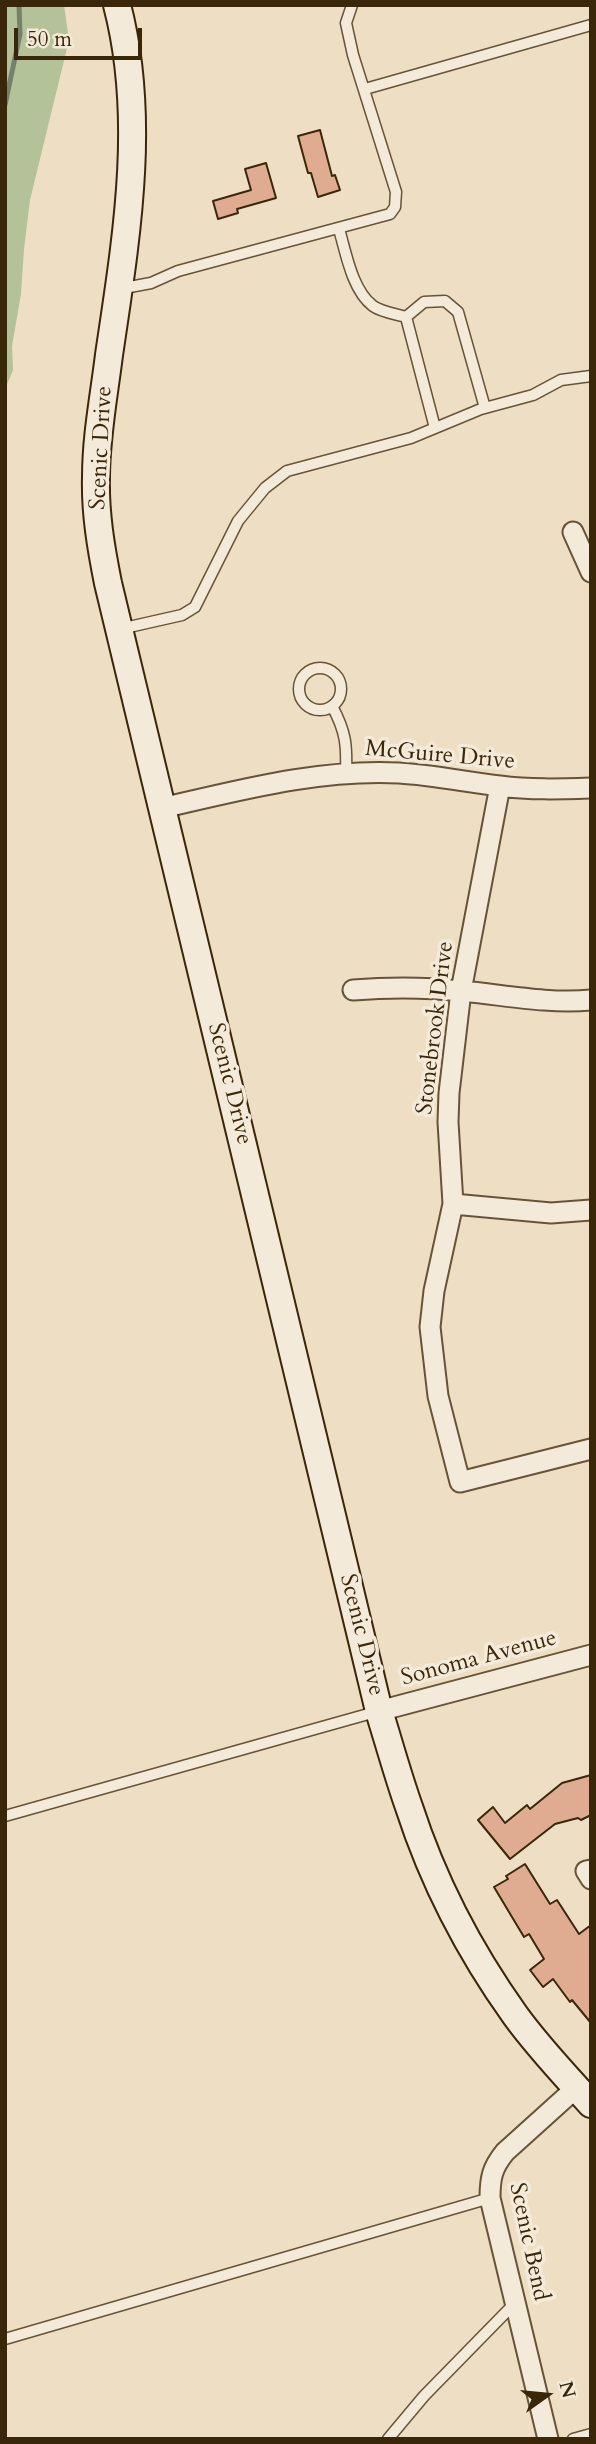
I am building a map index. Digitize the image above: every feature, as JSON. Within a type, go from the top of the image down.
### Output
[{"type":"main road","name":"Scenic Drive","points":[[117,5],[128,64],[132,149],[119,289],[98,434],[96,478],[102,552],[379,1711],[409,1808],[429,1861],[483,1967],[516,2017],[552,2063],[584,2096]]},
{"type":"street","points":[[573,532],[591,572]]},
{"type":"street","name":"McGuire Drive","points":[[162,808],[282,781],[346,774],[400,773],[551,790],[591,788]]},
{"type":"street","name":"Stonebrook Drive","points":[[500,786],[461,991],[449,1093],[453,1204],[436,1280],[430,1327],[438,1396],[460,1482],[591,1449]]},
{"type":"street","points":[[353,990],[395,986],[530,1000],[591,1000]]},
{"type":"street","points":[[453,1204],[551,1213],[591,1210]]},
{"type":"street","name":"Sonoma Avenue","points":[[379,1711],[591,1655]]},
{"type":"street","name":"Scenic Bend","points":[[548,2439],[490,2198],[490,2177],[496,2163],[520,2137],[584,2096]]},
{"type":"lane","points":[[119,289],[151,283],[178,271],[390,214],[395,206],[396,192],[353,55],[346,23],[352,5]]},
{"type":"lane","points":[[365,89],[591,25]]},
{"type":"lane","points":[[339,229],[360,290],[374,306],[406,317]]},
{"type":"lane","points":[[406,317],[424,302],[445,301],[458,312],[485,408]]},
{"type":"lane","points":[[406,317],[435,428]]},
{"type":"lane","points":[[120,629],[182,615],[195,607],[239,521],[265,488],[287,471],[411,438],[485,408],[533,395],[561,380],[591,376]]},
{"type":"lane","points":[[324,668],[338,677],[341,693],[331,706],[316,709],[302,700],[299,684],[308,671],[324,668]]},
{"type":"lane","points":[[331,706],[341,722],[347,743],[346,774]]},
{"type":"lane","points":[[5,1816],[379,1711]]},
{"type":"lane","points":[[5,2339],[490,2198]]},
{"type":"lane","points":[[388,2439],[424,2396],[515,2303]]},
{"type":"lane","points":[[573,2439],[591,2434]]},
{"type":"green space","points":[[5,5],[64,5],[69,40],[30,200],[21,294],[12,346],[13,370],[5,389]]},
{"type":"building","points":[[320,130],[332,176],[335,175],[340,190],[318,197],[298,136]]},
{"type":"building","points":[[266,163],[276,198],[237,209],[238,213],[218,219],[213,201],[251,190],[245,169]]},
{"type":"building","points":[[591,1775],[591,1815],[581,1820],[578,1818],[555,1824],[510,1859],[478,1820],[493,1807],[505,1823],[527,1805],[530,1809],[562,1783]]},
{"type":"building","points":[[525,1864],[550,1904],[557,1900],[579,1934],[591,1925],[591,2023],[572,2000],[570,2002],[553,1979],[543,1987],[530,1970],[544,1959],[529,1934],[524,1937],[494,1887]]},
{"type":"waterway","points":[[5,105],[20,34],[19,5]]}]
